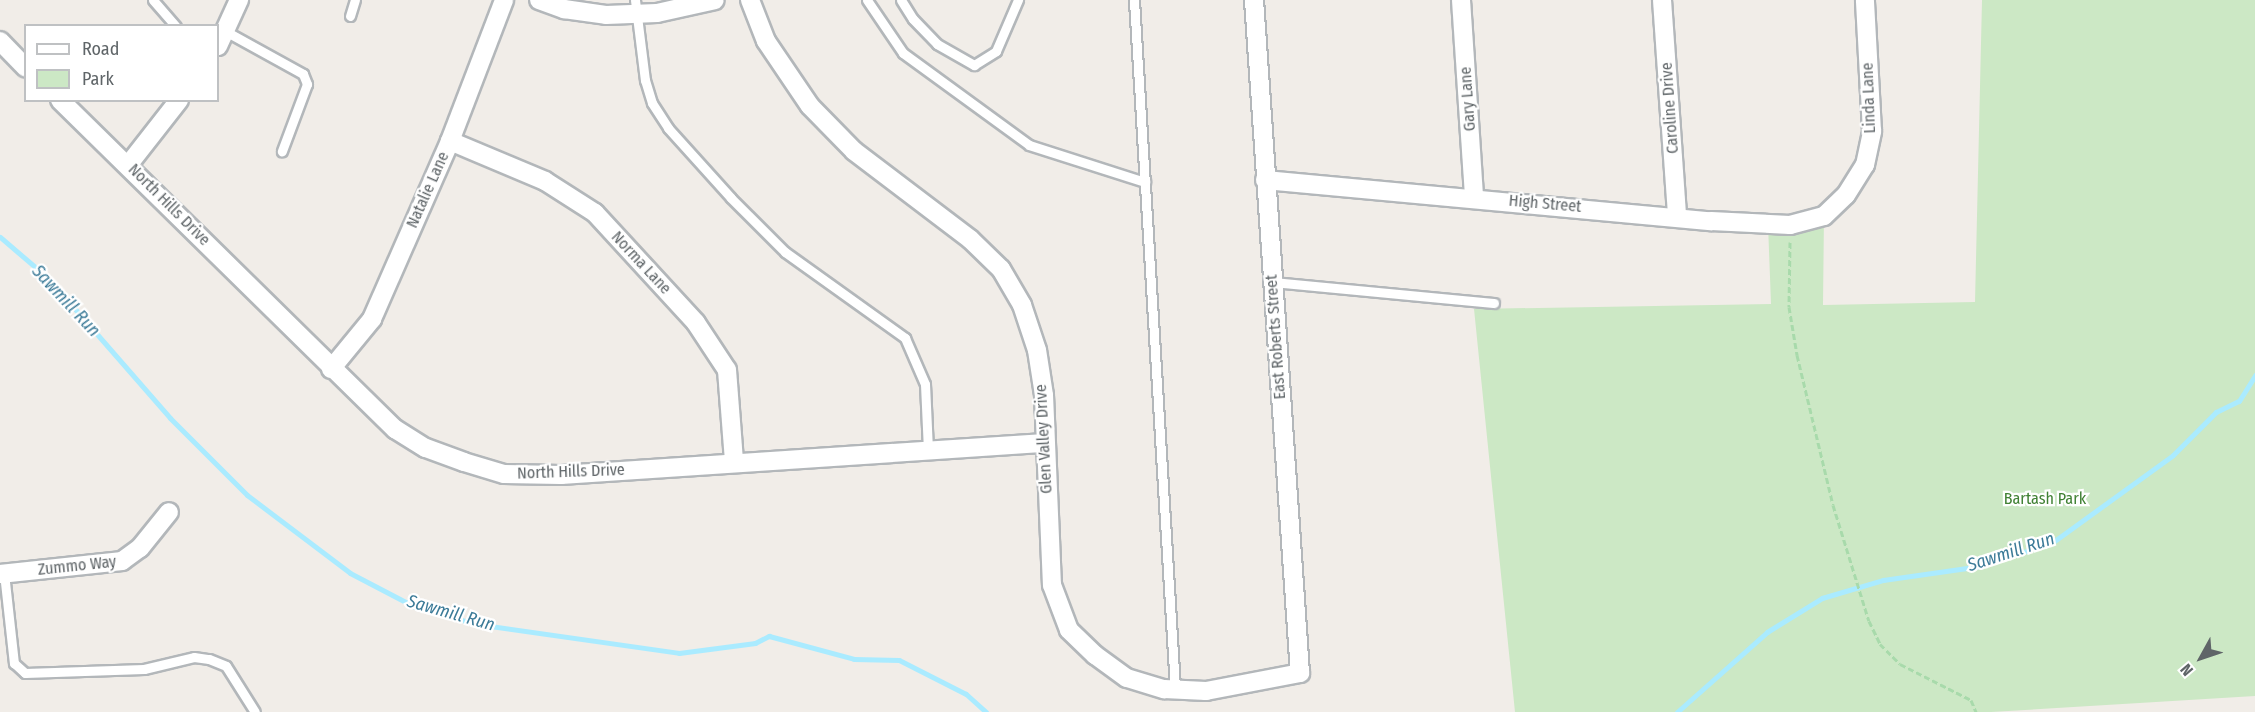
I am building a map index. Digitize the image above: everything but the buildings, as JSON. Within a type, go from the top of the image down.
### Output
[{"type":"street","points":[[222,39],[239,0]]},
{"type":"street","name":"Natalie Lane","points":[[331,369],[372,319],[450,141],[504,0]]},
{"type":"street","points":[[539,0],[564,9],[606,15],[636,7],[715,0]]},
{"type":"street","name":"Glen Valley Drive","points":[[750,0],[766,41],[784,72],[833,131],[970,239],[1001,269],[1022,305],[1037,350],[1044,395],[1044,443],[1052,585],[1070,630],[1095,655],[1127,678],[1175,689],[1206,691],[1300,673]]},
{"type":"street","name":"East Roberts Street","points":[[1254,0],[1300,673]]},
{"type":"street","name":"Gary Lane","points":[[1461,0],[1474,197]]},
{"type":"street","name":"Caroline Drive","points":[[1662,0],[1677,216]]},
{"type":"street","name":"Linda Lane","points":[[1824,216],[1846,195],[1865,165],[1872,132],[1865,0]]},
{"type":"street","points":[[0,41],[24,66]]},
{"type":"street","name":"North Hills Drive","points":[[62,102],[129,165],[331,369],[394,429],[426,448],[504,474],[561,475],[1044,443]]},
{"type":"street","points":[[129,165],[177,102]]},
{"type":"street","name":"Norma Lane","points":[[450,141],[545,181],[595,213],[696,323],[727,370],[734,462]]},
{"type":"street","name":"High Street","points":[[1265,180],[1790,225],[1824,216]]},
{"type":"street","name":"Zummo Way","points":[[2,574],[122,561],[140,548],[169,513]]},
{"type":"lane","points":[[153,0],[174,24]]},
{"type":"lane","points":[[350,16],[355,0]]},
{"type":"lane","points":[[867,0],[903,53],[1029,145],[1145,182]]},
{"type":"lane","points":[[901,0],[913,19],[937,44],[974,65],[996,51],[1018,0]]},
{"type":"lane","points":[[1134,0],[1175,689]]},
{"type":"lane","points":[[636,7],[645,80],[652,103],[668,128],[785,252],[905,338],[925,384],[928,450]]},
{"type":"lane","points":[[222,39],[303,74],[307,84],[282,151]]},
{"type":"lane","points":[[1272,282],[1494,303]]},
{"type":"lane","points":[[2,574],[14,663],[25,673],[144,669],[194,657],[209,659],[226,666],[255,712]]},
{"type":"path","points":[[1790,225],[1789,307],[1797,355],[1831,495],[1864,602],[1880,644],[1900,664],[1971,700],[1976,712]]},
{"type":"green space","name":"Bartash Park","points":[[1982,0],[2255,0],[2255,696],[1991,712],[1515,712],[1474,309],[1771,304],[1768,224],[1824,216],[1823,305],[1975,302]]},
{"type":"waterway","name":"Sawmill Run","points":[[0,237],[48,278],[170,418],[247,495],[350,573],[415,607],[476,624],[679,653],[755,643],[769,636],[854,659],[899,660],[966,694],[986,712]]},
{"type":"waterway","name":"Sawmill Run","points":[[1677,712],[1767,632],[1822,598],[1883,580],[1981,566],[2053,542],[2173,455],[2216,412],[2239,401],[2255,375]]}]
